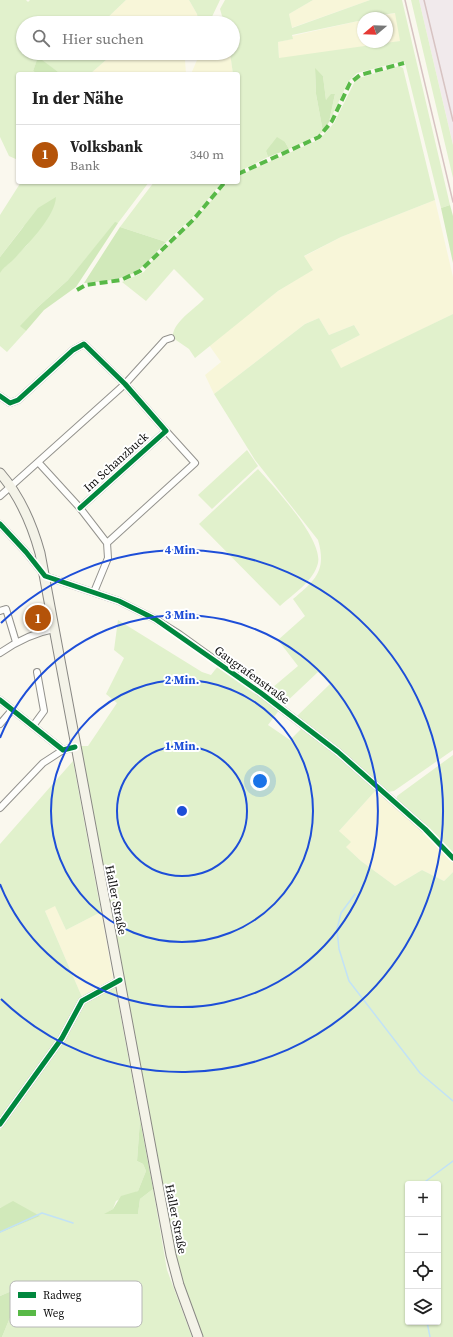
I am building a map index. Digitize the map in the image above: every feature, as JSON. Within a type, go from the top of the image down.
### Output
[{"type":"main road","name":"Haller Straße","points":[[0,473],[11,486],[22,506],[38,546],[45,576],[75,747],[171,1255],[179,1285],[198,1337]]},
{"type":"street","points":[[0,496],[125,384],[165,340],[171,338]]},
{"type":"street","name":"Im Schanzbuck","points":[[0,396],[10,403],[18,400],[74,350],[84,344],[125,384],[195,463],[107,543],[80,508],[38,462]]},
{"type":"street","name":"Im Schanzbuck","points":[[80,508],[166,431]]},
{"type":"street","points":[[0,524],[26,552],[45,576]]},
{"type":"street","points":[[94,592],[108,558],[107,543]]},
{"type":"street","points":[[26,552],[38,546]]},
{"type":"street","name":"Gaugrafenstraße","points":[[45,576],[119,601],[155,619],[261,693],[338,752],[425,829]]},
{"type":"street","points":[[0,611],[6,609],[16,642]]},
{"type":"street","points":[[0,653],[16,642],[36,633],[54,628]]},
{"type":"street","points":[[33,726],[44,711],[37,672]]},
{"type":"street","points":[[0,700],[63,750]]},
{"type":"street","points":[[0,724],[12,710]]},
{"type":"street","points":[[0,808],[43,764],[63,750],[75,747]]},
{"type":"street","points":[[0,1124],[62,1038],[82,1001],[120,980]]},
{"type":"shaded area","points":[[126,0],[189,0],[197,16],[109,16]]},
{"type":"shaded area","points":[[313,0],[370,0],[291,28],[289,14]]},
{"type":"shaded area","points":[[419,0],[453,0],[453,145],[451,136]]},
{"type":"shaded area","points":[[396,13],[401,41],[393,42],[393,14]]},
{"type":"shaded area","points":[[357,21],[357,47],[279,59],[278,42],[292,39],[292,36]]},
{"type":"shaded area","points":[[106,60],[185,60],[186,72],[92,72]]},
{"type":"shaded area","points":[[197,60],[231,60],[233,72],[192,72]]},
{"type":"shaded area","points":[[435,200],[453,277],[453,314],[341,369],[331,350],[360,335],[354,325],[329,335],[319,318],[305,324],[214,394],[205,375],[221,362],[209,345],[278,291],[312,270],[303,257],[341,237]]},
{"type":"shaded area","points":[[377,789],[428,834],[453,860],[453,872],[444,881],[422,870],[395,886],[361,861],[346,847],[339,831]]},
{"type":"shaded area","points":[[55,905],[66,930],[101,912],[113,978],[82,997],[45,911]]},
{"type":"green space","points":[[0,0],[26,0],[28,2],[30,0],[126,0],[109,16],[16,16],[16,60],[37,60],[33,71],[35,72],[16,72],[16,159],[9,156],[0,137]]},
{"type":"green space","points":[[189,0],[220,0],[212,16],[197,16]]},
{"type":"green space","points":[[225,0],[313,0],[289,14],[292,28],[370,0],[402,0],[450,205],[441,208],[405,63],[403,61],[357,73],[348,82],[329,122],[335,94],[326,100],[323,76],[315,69],[316,94],[323,132],[289,149],[285,142],[266,151],[268,157],[240,171],[240,72],[233,72],[231,60],[240,60],[240,16],[222,16],[220,9]],"holes":[[[357,12],[395,13],[400,41],[393,42],[393,48],[357,47],[279,58],[278,42],[293,39],[292,35],[357,21]]]},
{"type":"green space","points":[[411,0],[419,0],[453,145],[453,178]]},
{"type":"green space","points":[[37,60],[42,60],[58,72],[35,72],[33,71]]},
{"type":"green space","points":[[41,60],[106,60],[92,72],[58,72]]},
{"type":"green space","points":[[399,66],[403,68],[435,200],[341,237],[304,256],[313,270],[278,291],[195,358],[189,349],[173,338],[173,332],[184,317],[204,299],[174,269],[146,301],[122,282],[144,272],[150,263],[193,221],[226,184],[240,184],[240,175],[320,139],[334,123],[356,79]]},
{"type":"green space","points":[[315,68],[323,76],[326,100],[331,94],[335,94],[329,122],[323,132],[316,94]]},
{"type":"green space","points":[[277,137],[285,142],[289,149],[268,157],[266,151]]},
{"type":"green space","points":[[20,184],[147,184],[118,223],[115,223],[68,280],[38,307],[21,326],[26,331],[7,352],[0,346],[0,272],[27,245],[52,209],[23,227],[0,257],[0,215]]},
{"type":"green space","points":[[152,184],[220,184],[196,214],[166,242],[120,227]]},
{"type":"green space","points":[[56,197],[51,213],[46,222],[0,273],[0,257],[38,208]]},
{"type":"green space","points":[[450,205],[453,216],[453,263],[441,208]]},
{"type":"green space","points":[[115,222],[118,223],[76,287],[44,310],[26,331],[20,326],[38,307],[68,280]]},
{"type":"green space","points":[[120,227],[166,242],[146,263],[132,274],[115,279],[84,283]]},
{"type":"green space","points":[[453,314],[453,750],[394,791],[388,792],[296,717],[330,684],[318,672],[282,706],[266,693],[298,666],[278,640],[305,616],[293,599],[313,580],[317,574],[321,560],[320,551],[318,540],[255,460],[214,394],[305,324],[319,318],[329,335],[354,325],[360,335],[331,350],[341,368]]},
{"type":"green space","points":[[247,450],[258,466],[212,509],[198,495]]},
{"type":"green space","points":[[258,469],[296,514],[313,541],[318,553],[318,563],[312,576],[280,606],[199,524]]},
{"type":"green space","points":[[118,620],[202,672],[211,675],[218,666],[280,709],[268,725],[290,740],[303,727],[377,789],[339,831],[351,842],[346,847],[361,861],[395,886],[422,870],[444,881],[453,872],[453,1337],[203,1337],[182,1282],[176,1258],[79,746],[88,746],[117,703],[106,694],[124,658],[114,650]]},
{"type":"green space","points":[[453,755],[453,855],[396,801],[397,796]]},
{"type":"green space","points":[[73,761],[101,912],[66,930],[55,906],[45,911],[82,997],[56,1043],[0,1122],[0,844]]},
{"type":"green space","points":[[115,986],[140,1120],[137,1161],[143,1164],[146,1171],[138,1191],[116,1201],[113,1209],[105,1214],[138,1214],[140,1199],[153,1189],[167,1270],[192,1337],[2,1337],[10,1318],[10,1327],[142,1327],[142,1281],[10,1281],[10,1292],[0,1296],[0,1233],[39,1216],[13,1202],[0,1208],[0,1130],[60,1046],[81,1006],[87,1000]]},
{"type":"green space","points":[[140,1120],[153,1189],[140,1199],[138,1214],[104,1214],[113,1209],[121,1196],[138,1191],[146,1171],[143,1164],[137,1161]]},
{"type":"green space","points":[[13,1201],[40,1216],[0,1233],[0,1208]]},
{"type":"green space","points":[[10,1292],[10,1318],[2,1337],[0,1337],[0,1296]]},
{"type":"waterway","points":[[355,894],[341,913],[337,929],[339,949],[349,981],[420,1073],[453,1101]]},
{"type":"waterway","points":[[426,1181],[453,1161]]},
{"type":"waterway","points":[[0,1232],[42,1213],[73,1223]]},
{"type":"waterway","points":[[428,1325],[430,1337]]},
{"type":"railway","points":[[405,0],[453,202]]},
{"type":"railway","points":[[424,0],[453,121]]},
{"type":"marked path","points":[[240,173],[319,137],[332,121],[350,83],[360,75],[404,63]]},
{"type":"marked path","points":[[77,290],[86,285],[121,280],[140,271],[193,220],[223,184]]},
{"type":"cycle path","points":[[0,396],[10,403],[18,400],[73,350],[84,344],[125,384],[166,431],[80,508]]},
{"type":"cycle path","points":[[0,524],[26,552],[45,576],[119,601],[155,619],[261,693],[338,752],[425,829],[453,858]]},
{"type":"cycle path","points":[[0,700],[63,750],[75,747]]},
{"type":"cycle path","points":[[0,1124],[62,1038],[82,1001],[120,980]]},
{"type":"place","name":"Volksbank","points":[[38,618]]}]
